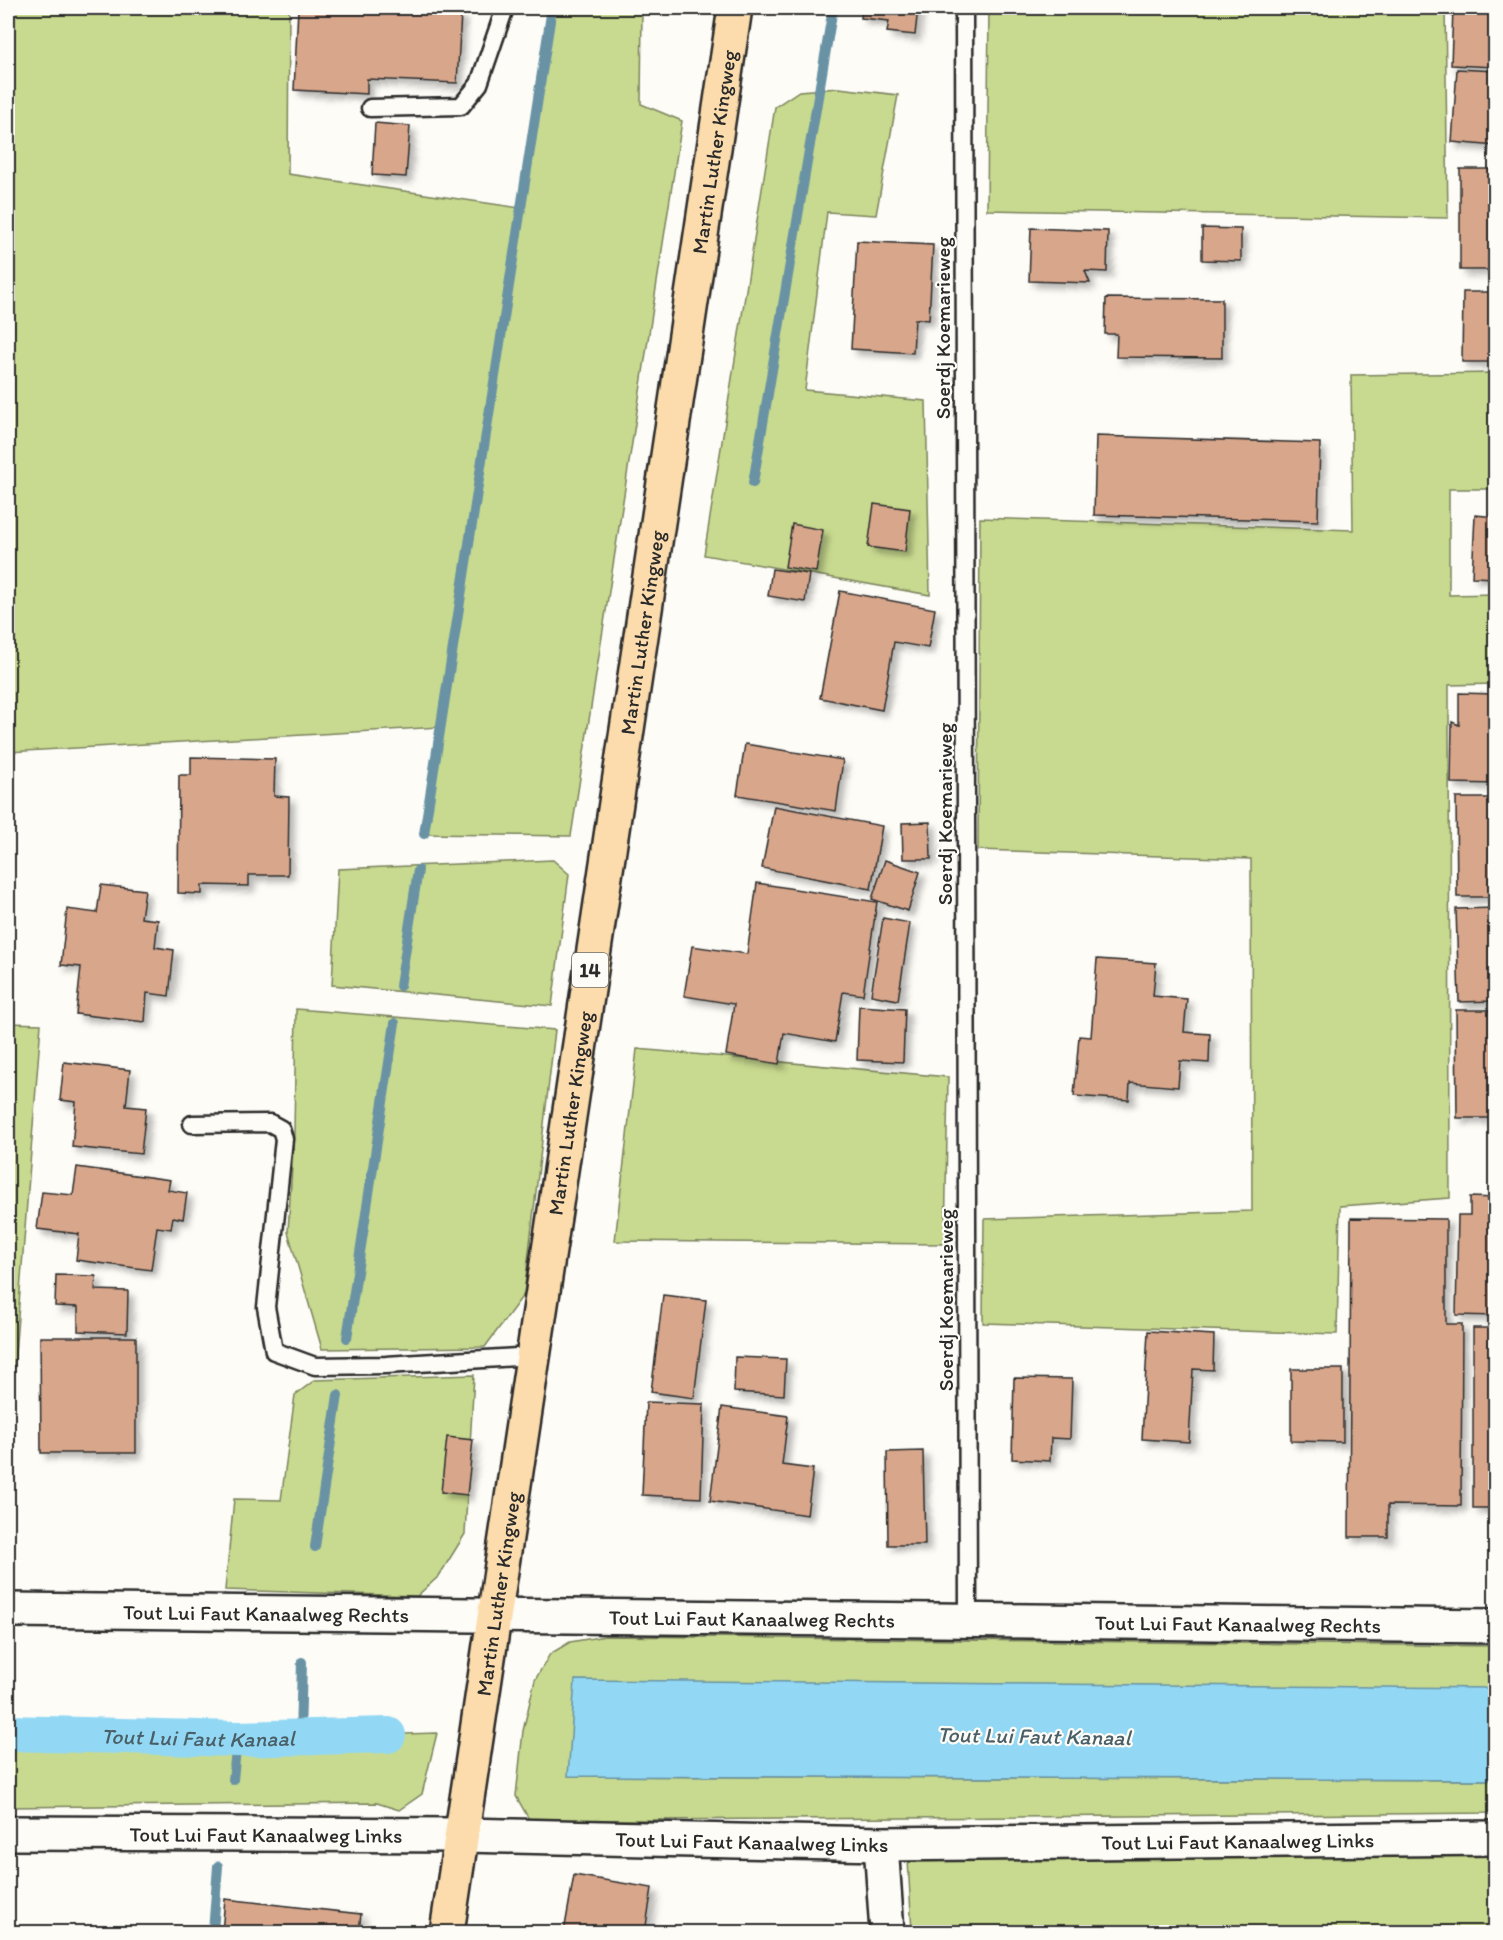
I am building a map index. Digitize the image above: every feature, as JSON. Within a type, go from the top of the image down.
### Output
[{"type":"main road","name":"Martin Luther Kingweg","points":[[447,1932],[735,8]]},
{"type":"street","name":"Tout Lui Faut Kanaalweg Rechts","points":[[8,1610],[1496,1626]]},
{"type":"street","name":"Tout Lui Faut Kanaalweg Links","points":[[8,1833],[463,1835],[881,1844],[1496,1838]]},
{"type":"street","points":[[881,1844],[887,1932]]},
{"type":"lane","points":[[370,108],[461,106],[479,84],[505,8]]},
{"type":"lane","name":"Soerdj Koemarieweg","points":[[964,8],[968,1621]]},
{"type":"lane","points":[[192,1124],[270,1123],[281,1129],[284,1139],[266,1307],[274,1351],[315,1366],[386,1365],[532,1356]]},
{"type":"green space","points":[[8,8],[289,8],[288,174],[520,208],[552,8],[642,8],[641,104],[682,121],[571,836],[424,834],[440,727],[8,752]]},
{"type":"green space","points":[[989,8],[1445,8],[1448,218],[987,210]]},
{"type":"green space","points":[[839,88],[898,95],[876,215],[827,212],[805,390],[926,401],[930,595],[704,555],[775,107],[799,91]]},
{"type":"green space","points":[[1495,373],[1495,489],[1449,489],[1449,595],[1496,594],[1495,684],[1449,685],[1450,1198],[1340,1206],[1337,1334],[983,1323],[984,1219],[1252,1211],[1251,859],[978,850],[980,518],[1353,530],[1351,375]]},
{"type":"green space","points":[[553,860],[569,874],[552,1006],[332,985],[338,869]]},
{"type":"green space","points":[[296,1009],[555,1030],[524,1294],[485,1347],[322,1349],[288,1232],[294,1133]]},
{"type":"green space","points":[[8,1023],[41,1024],[8,1444]]},
{"type":"green space","points":[[637,1049],[948,1077],[945,1244],[615,1241]]},
{"type":"green space","points":[[474,1375],[465,1534],[439,1576],[417,1596],[225,1590],[234,1499],[281,1500],[295,1395],[315,1380]]},
{"type":"green space","points":[[605,1636],[1495,1646],[1495,1688],[568,1776],[1495,1780],[1495,1813],[530,1821],[516,1796],[523,1731],[535,1680],[550,1654],[570,1642]]},
{"type":"green space","points":[[8,1733],[237,1739],[437,1733],[422,1794],[399,1810],[377,1803],[8,1807]]},
{"type":"green space","points":[[1495,1855],[1495,1932],[912,1932],[908,1860]]},
{"type":"water","points":[[575,1680],[1495,1688],[1495,1780],[568,1776]]},
{"type":"building","points":[[298,8],[445,8],[444,13],[461,14],[457,83],[367,79],[367,94],[294,90]]},
{"type":"building","points":[[862,8],[918,8],[915,35],[887,32],[889,21],[861,18]]},
{"type":"building","points":[[1453,8],[1496,8],[1496,67],[1451,65]]},
{"type":"building","points":[[1457,69],[1496,71],[1496,146],[1452,142]]},
{"type":"building","points":[[375,123],[410,126],[406,177],[372,175]]},
{"type":"building","points":[[1460,169],[1496,169],[1496,270],[1460,270]]},
{"type":"building","points":[[1031,228],[1108,231],[1107,272],[1085,271],[1090,283],[1029,281]]},
{"type":"building","points":[[1202,228],[1241,229],[1241,261],[1202,260]]},
{"type":"building","points":[[857,241],[933,245],[929,320],[915,319],[913,353],[851,349]]},
{"type":"building","points":[[1463,292],[1496,292],[1496,362],[1462,362]]},
{"type":"building","points":[[1106,298],[1222,299],[1222,358],[1116,357],[1117,334],[1105,334]]},
{"type":"building","points":[[1096,436],[1320,443],[1318,521],[1094,515]]},
{"type":"building","points":[[874,504],[910,509],[905,552],[868,547]]},
{"type":"building","points":[[1475,515],[1496,517],[1496,578],[1472,577]]},
{"type":"building","points":[[792,524],[823,530],[816,572],[785,567]]},
{"type":"building","points":[[772,569],[809,574],[805,602],[768,596]]},
{"type":"building","points":[[840,591],[935,609],[928,648],[894,642],[882,710],[820,698]]},
{"type":"building","points":[[1459,693],[1496,694],[1496,784],[1451,783],[1452,722],[1459,725]]},
{"type":"building","points":[[745,744],[843,760],[836,811],[737,795]]},
{"type":"building","points":[[191,757],[275,759],[274,796],[289,797],[288,875],[249,875],[249,886],[202,885],[202,894],[178,893],[179,775],[191,775]]},
{"type":"building","points":[[1456,798],[1496,798],[1496,897],[1457,897]]},
{"type":"building","points":[[774,806],[882,826],[871,889],[762,868]]},
{"type":"building","points":[[930,822],[931,859],[903,859],[902,823]]},
{"type":"building","points":[[885,860],[920,872],[908,911],[872,899]]},
{"type":"building","points":[[757,883],[877,902],[863,995],[843,992],[835,1042],[784,1033],[779,1064],[726,1055],[734,1004],[684,996],[692,946],[747,954]]},
{"type":"building","points":[[101,885],[145,890],[141,918],[158,920],[155,947],[174,950],[169,996],[147,993],[145,1022],[76,1014],[81,967],[61,965],[67,909],[97,913]]},
{"type":"building","points":[[1496,908],[1496,1001],[1459,1002],[1456,909]]},
{"type":"building","points":[[883,918],[910,923],[898,1000],[871,995]]},
{"type":"building","points":[[1097,959],[1156,963],[1153,996],[1187,999],[1184,1032],[1210,1034],[1209,1063],[1180,1061],[1178,1087],[1130,1083],[1129,1100],[1074,1096],[1079,1036],[1091,1037]]},
{"type":"building","points":[[859,1006],[905,1009],[903,1062],[857,1060]]},
{"type":"building","points":[[1456,1010],[1496,1010],[1496,1118],[1457,1118]]},
{"type":"building","points":[[64,1062],[130,1070],[126,1106],[146,1108],[141,1154],[72,1147],[76,1102],[60,1100]]},
{"type":"building","points":[[77,1167],[170,1180],[168,1190],[187,1193],[183,1219],[173,1217],[171,1229],[157,1227],[151,1270],[76,1260],[79,1234],[37,1229],[42,1192],[73,1195]]},
{"type":"building","points":[[1470,1197],[1496,1198],[1496,1316],[1456,1315],[1458,1215],[1470,1215]]},
{"type":"building","points":[[1351,1218],[1446,1219],[1446,1324],[1462,1324],[1461,1506],[1388,1505],[1388,1537],[1349,1537]]},
{"type":"building","points":[[56,1275],[96,1276],[95,1290],[128,1291],[127,1333],[78,1331],[78,1307],[55,1306]]},
{"type":"building","points":[[663,1295],[706,1300],[694,1398],[651,1392]]},
{"type":"building","points":[[1473,1328],[1496,1328],[1496,1524],[1495,1508],[1473,1508]]},
{"type":"building","points":[[1148,1331],[1214,1335],[1213,1370],[1193,1369],[1189,1442],[1142,1439]]},
{"type":"building","points":[[40,1337],[136,1337],[136,1453],[41,1453]]},
{"type":"building","points":[[735,1357],[786,1359],[784,1395],[734,1392]]},
{"type":"building","points":[[1291,1369],[1343,1369],[1343,1442],[1291,1441]]},
{"type":"building","points":[[1014,1378],[1072,1379],[1070,1439],[1051,1438],[1050,1461],[1012,1459]]},
{"type":"building","points":[[646,1402],[704,1404],[701,1498],[642,1495]]},
{"type":"building","points":[[722,1407],[788,1416],[782,1465],[813,1469],[807,1515],[710,1501]]},
{"type":"building","points":[[447,1437],[473,1440],[467,1495],[441,1492]]},
{"type":"building","points":[[923,1451],[925,1545],[888,1545],[887,1452]]},
{"type":"building","points":[[574,1875],[652,1888],[645,1932],[564,1932]]},
{"type":"building","points":[[225,1899],[361,1914],[359,1932],[222,1932]]},
{"type":"waterway","points":[[424,834],[552,8]]},
{"type":"waterway","points":[[753,483],[833,8]]},
{"type":"waterway","points":[[400,986],[418,870]]},
{"type":"waterway","points":[[347,1338],[395,1023]]},
{"type":"waterway","points":[[315,1547],[338,1395]]},
{"type":"waterway","points":[[300,1737],[302,1662]]},
{"type":"waterway","name":"Tout Lui Faut Kanaal","points":[[8,1733],[237,1739],[388,1735]]},
{"type":"waterway","points":[[233,1780],[237,1739]]},
{"type":"waterway","points":[[213,1932],[218,1866]]}]
